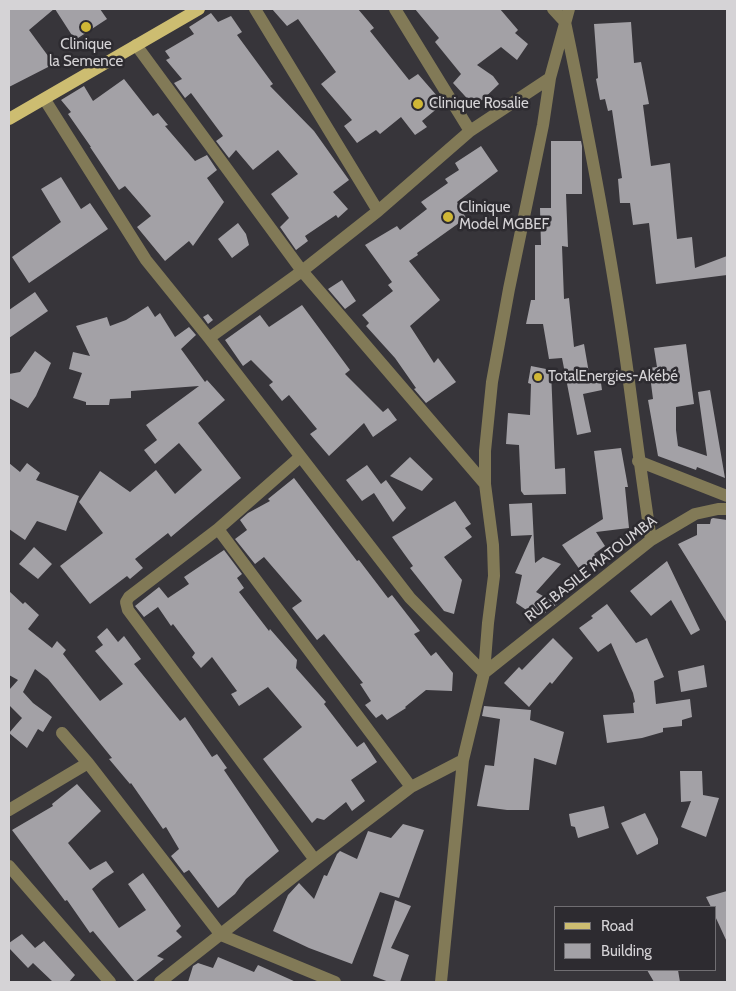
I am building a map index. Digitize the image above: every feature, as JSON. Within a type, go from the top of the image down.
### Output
[{"type":"main road","points":[[9,119],[45,100],[199,9]]},
{"type":"street","points":[[255,9],[378,211]]},
{"type":"street","points":[[395,9],[470,131]]},
{"type":"street","points":[[553,9],[565,22],[589,137],[629,382],[638,461],[651,540]]},
{"type":"street","points":[[441,982],[463,760],[484,673],[494,576],[493,545],[485,484],[485,451],[492,382],[543,125],[550,78],[569,9]]},
{"type":"street","points":[[136,45],[302,271],[485,484]]},
{"type":"street","points":[[209,338],[302,271],[378,211],[470,131],[550,78]]},
{"type":"street","points":[[45,100],[146,260],[209,338],[410,598],[484,673]]},
{"type":"street","points":[[300,457],[218,529],[129,596],[126,606],[315,860]]},
{"type":"street","points":[[638,461],[727,496]]},
{"type":"street","name":"RUE BASILE MATOUMBA","points":[[484,673],[557,617],[651,540],[695,514],[727,509]]},
{"type":"street","points":[[218,529],[411,787]]},
{"type":"street","points":[[62,733],[221,935],[335,982]]},
{"type":"street","points":[[160,982],[411,787],[463,760]]},
{"type":"street","points":[[9,810],[88,764]]},
{"type":"street","points":[[9,866],[110,982]]},
{"type":"building","points":[[9,9],[54,9],[29,30],[54,64],[9,87]]},
{"type":"building","points":[[55,9],[100,9],[107,19],[75,40]]},
{"type":"building","points":[[272,9],[358,9],[374,28],[370,31],[409,80],[418,74],[438,97],[435,100],[439,107],[422,121],[427,127],[415,135],[401,117],[380,134],[376,130],[357,143],[344,126],[352,120],[321,84],[336,72],[298,19],[287,26]]},
{"type":"building","points":[[415,9],[500,9],[518,30],[515,33],[528,44],[517,60],[501,47],[477,65],[493,76],[499,84],[475,107],[453,83],[461,74],[435,42],[439,38]]},
{"type":"building","points":[[211,13],[218,22],[231,16],[242,32],[237,35],[273,84],[270,86],[314,131],[349,180],[333,192],[348,209],[338,218],[336,215],[305,236],[308,241],[296,250],[280,227],[289,218],[271,194],[298,174],[278,150],[253,170],[236,150],[229,158],[216,141],[223,136],[191,93],[185,98],[174,83],[182,79],[166,60],[170,58],[165,51],[194,34],[189,27]]},
{"type":"building","points":[[631,22],[634,63],[641,62],[649,104],[643,105],[651,166],[670,163],[677,239],[692,237],[695,268],[727,256],[727,275],[656,284],[649,223],[633,225],[630,203],[620,203],[618,179],[622,178],[612,110],[608,111],[605,99],[600,100],[596,79],[598,78],[594,24]]},
{"type":"building","points":[[124,79],[153,116],[158,113],[168,125],[165,126],[195,161],[207,155],[217,170],[207,178],[224,202],[193,246],[189,241],[165,261],[137,227],[151,216],[125,186],[119,190],[68,114],[71,112],[61,100],[84,86],[93,101]]},
{"type":"building","points":[[551,141],[581,141],[582,146],[582,194],[566,194],[568,247],[562,246],[564,299],[569,298],[574,347],[584,344],[590,379],[600,376],[602,390],[583,394],[591,432],[577,435],[562,358],[549,359],[543,324],[526,324],[531,300],[535,300],[535,245],[541,245],[540,208],[551,208]]},
{"type":"building","points":[[481,146],[498,171],[457,202],[466,218],[417,253],[418,255],[409,261],[440,300],[410,326],[434,363],[438,358],[456,382],[426,403],[414,389],[416,388],[395,358],[366,326],[369,323],[362,315],[393,291],[388,285],[392,282],[365,245],[397,226],[400,230],[427,209],[421,202],[448,183],[445,179],[459,170],[455,163]]},
{"type":"building","points":[[61,177],[81,209],[90,203],[108,229],[29,283],[12,257],[61,222],[41,189]]},
{"type":"building","points":[[238,223],[246,234],[249,245],[232,258],[218,239]]},
{"type":"building","points":[[342,280],[356,301],[345,309],[328,289]]},
{"type":"building","points":[[35,292],[48,311],[9,338],[9,310]]},
{"type":"building","points":[[302,305],[350,370],[345,374],[383,412],[388,408],[397,420],[373,437],[364,423],[329,456],[310,434],[317,429],[289,395],[282,401],[269,385],[273,382],[251,360],[243,366],[225,340],[260,315],[269,327]]},
{"type":"building","points":[[148,306],[155,317],[160,313],[175,337],[189,327],[196,335],[181,349],[205,382],[207,380],[225,400],[198,423],[241,478],[171,537],[168,533],[135,559],[143,568],[130,579],[127,576],[90,604],[60,566],[103,533],[79,502],[100,471],[130,492],[156,470],[175,494],[202,470],[179,443],[155,464],[144,450],[157,440],[146,425],[199,386],[131,391],[131,398],[110,399],[109,405],[86,405],[86,402],[73,398],[82,373],[69,369],[73,352],[90,356],[76,326],[107,317],[110,326],[126,320]]},
{"type":"building","points":[[208,314],[213,320],[208,324],[203,317]]},
{"type":"building","points":[[686,344],[694,404],[676,407],[678,446],[707,456],[698,392],[710,390],[725,478],[697,467],[696,470],[658,456],[648,400],[653,399],[649,368],[657,367],[654,348]]},
{"type":"building","points":[[35,351],[51,363],[36,396],[28,408],[9,398],[9,374],[20,372]]},
{"type":"building","points":[[531,366],[551,370],[555,469],[565,468],[566,494],[524,495],[521,491],[519,445],[506,444],[508,413],[530,415],[531,384],[528,383]]},
{"type":"building","points":[[621,448],[628,487],[625,487],[629,528],[596,532],[605,546],[594,554],[597,558],[580,570],[562,545],[603,519],[594,451]]},
{"type":"building","points":[[410,457],[433,479],[422,491],[390,476]]},
{"type":"building","points":[[9,463],[20,472],[27,463],[40,473],[36,480],[79,496],[66,531],[37,521],[25,540],[9,529]]},
{"type":"building","points":[[367,465],[381,484],[386,480],[406,508],[393,522],[374,493],[362,501],[346,480]]},
{"type":"building","points":[[294,478],[357,561],[359,560],[388,598],[392,595],[420,631],[414,634],[431,656],[436,652],[453,673],[452,691],[426,690],[406,708],[387,720],[382,714],[376,718],[365,705],[371,701],[360,684],[363,683],[324,634],[317,640],[292,608],[302,601],[264,557],[255,564],[235,539],[247,530],[240,520],[248,513],[270,501],[268,499]]},
{"type":"building","points":[[455,501],[471,524],[465,528],[472,537],[444,557],[462,580],[454,614],[444,611],[410,568],[413,566],[392,537]]},
{"type":"building","points":[[532,503],[535,563],[543,557],[561,564],[536,592],[557,604],[538,618],[516,603],[522,575],[515,573],[532,535],[511,536],[509,504]]},
{"type":"building","points":[[713,518],[727,520],[727,623],[678,544],[697,535],[697,524],[710,524]]},
{"type":"building","points":[[34,547],[52,564],[38,579],[19,564]]},
{"type":"building","points":[[224,550],[242,574],[237,578],[244,588],[239,592],[269,631],[270,629],[297,660],[296,668],[326,702],[324,704],[357,747],[364,742],[377,762],[351,780],[365,801],[352,811],[346,802],[324,820],[317,818],[312,823],[263,759],[302,727],[268,687],[239,706],[231,694],[237,691],[212,657],[201,668],[192,657],[195,653],[173,624],[171,626],[158,607],[144,617],[135,606],[159,587],[168,598],[189,584],[184,577]]},
{"type":"building","points":[[667,561],[700,630],[691,635],[671,600],[651,616],[630,591]]},
{"type":"building","points":[[9,591],[39,615],[28,629],[52,648],[57,641],[66,650],[63,654],[100,701],[123,684],[95,651],[103,645],[97,637],[107,628],[118,642],[124,636],[141,659],[134,664],[180,721],[185,717],[212,757],[217,754],[227,768],[224,770],[279,851],[246,879],[235,894],[218,908],[189,870],[184,873],[171,856],[179,849],[166,827],[163,829],[131,783],[109,759],[112,758],[48,679],[35,669],[23,692],[33,703],[52,717],[43,732],[38,729],[27,748],[9,733],[22,718],[9,705],[9,690],[18,680],[9,675]]},
{"type":"building","points":[[607,604],[636,643],[647,638],[664,677],[654,681],[656,704],[690,699],[692,717],[682,720],[682,726],[663,728],[663,732],[642,738],[607,743],[603,715],[634,713],[633,703],[635,702],[633,693],[611,643],[598,652],[579,628],[593,618],[591,616]]},
{"type":"building","points":[[553,638],[573,658],[552,684],[550,682],[529,707],[504,683],[519,667],[522,670]]},
{"type":"building","points":[[704,665],[707,687],[681,692],[678,671]]},
{"type":"building","points":[[484,706],[531,710],[530,720],[564,732],[556,765],[534,758],[529,810],[507,810],[477,806],[485,765],[494,766],[500,719],[482,716]]},
{"type":"building","points":[[680,771],[702,771],[703,795],[719,798],[706,837],[681,827],[691,801],[681,802]]},
{"type":"building","points":[[77,784],[101,811],[68,843],[90,870],[106,861],[114,872],[92,889],[119,928],[146,910],[128,884],[143,873],[181,926],[176,931],[182,937],[157,956],[164,959],[135,982],[93,931],[90,933],[67,900],[65,901],[12,830],[53,806],[52,804]]},
{"type":"building","points":[[604,806],[609,828],[578,838],[575,827],[571,826],[569,814]]},
{"type":"building","points":[[645,813],[658,839],[658,844],[637,855],[621,823]]},
{"type":"building","points":[[403,824],[424,830],[399,898],[380,892],[352,964],[309,948],[273,931],[288,895],[299,883],[314,899],[324,875],[327,876],[340,851],[357,859],[368,831],[391,838]]},
{"type":"building","points":[[727,891],[727,942],[716,918],[716,906],[710,906],[706,897]]},
{"type":"building","points":[[395,900],[411,906],[391,948],[409,955],[400,982],[389,982],[373,976]]},
{"type":"building","points":[[22,934],[35,948],[44,941],[75,975],[69,982],[53,982],[33,963],[28,968],[9,948],[9,943]]},
{"type":"building","points":[[218,957],[254,972],[258,965],[296,982],[188,982],[193,966],[198,963],[213,968]]},
{"type":"building","points":[[648,971],[678,971],[680,982],[654,982]]},
{"type":"place","name":"Clinique la Semence","points":[[86,27]]},
{"type":"place","name":"Clinique Rosalie","points":[[418,104]]},
{"type":"place","name":"Clinique Model MGBEF","points":[[448,217]]},
{"type":"place","name":"TotalEnergies-Akébé","points":[[538,377]]}]
